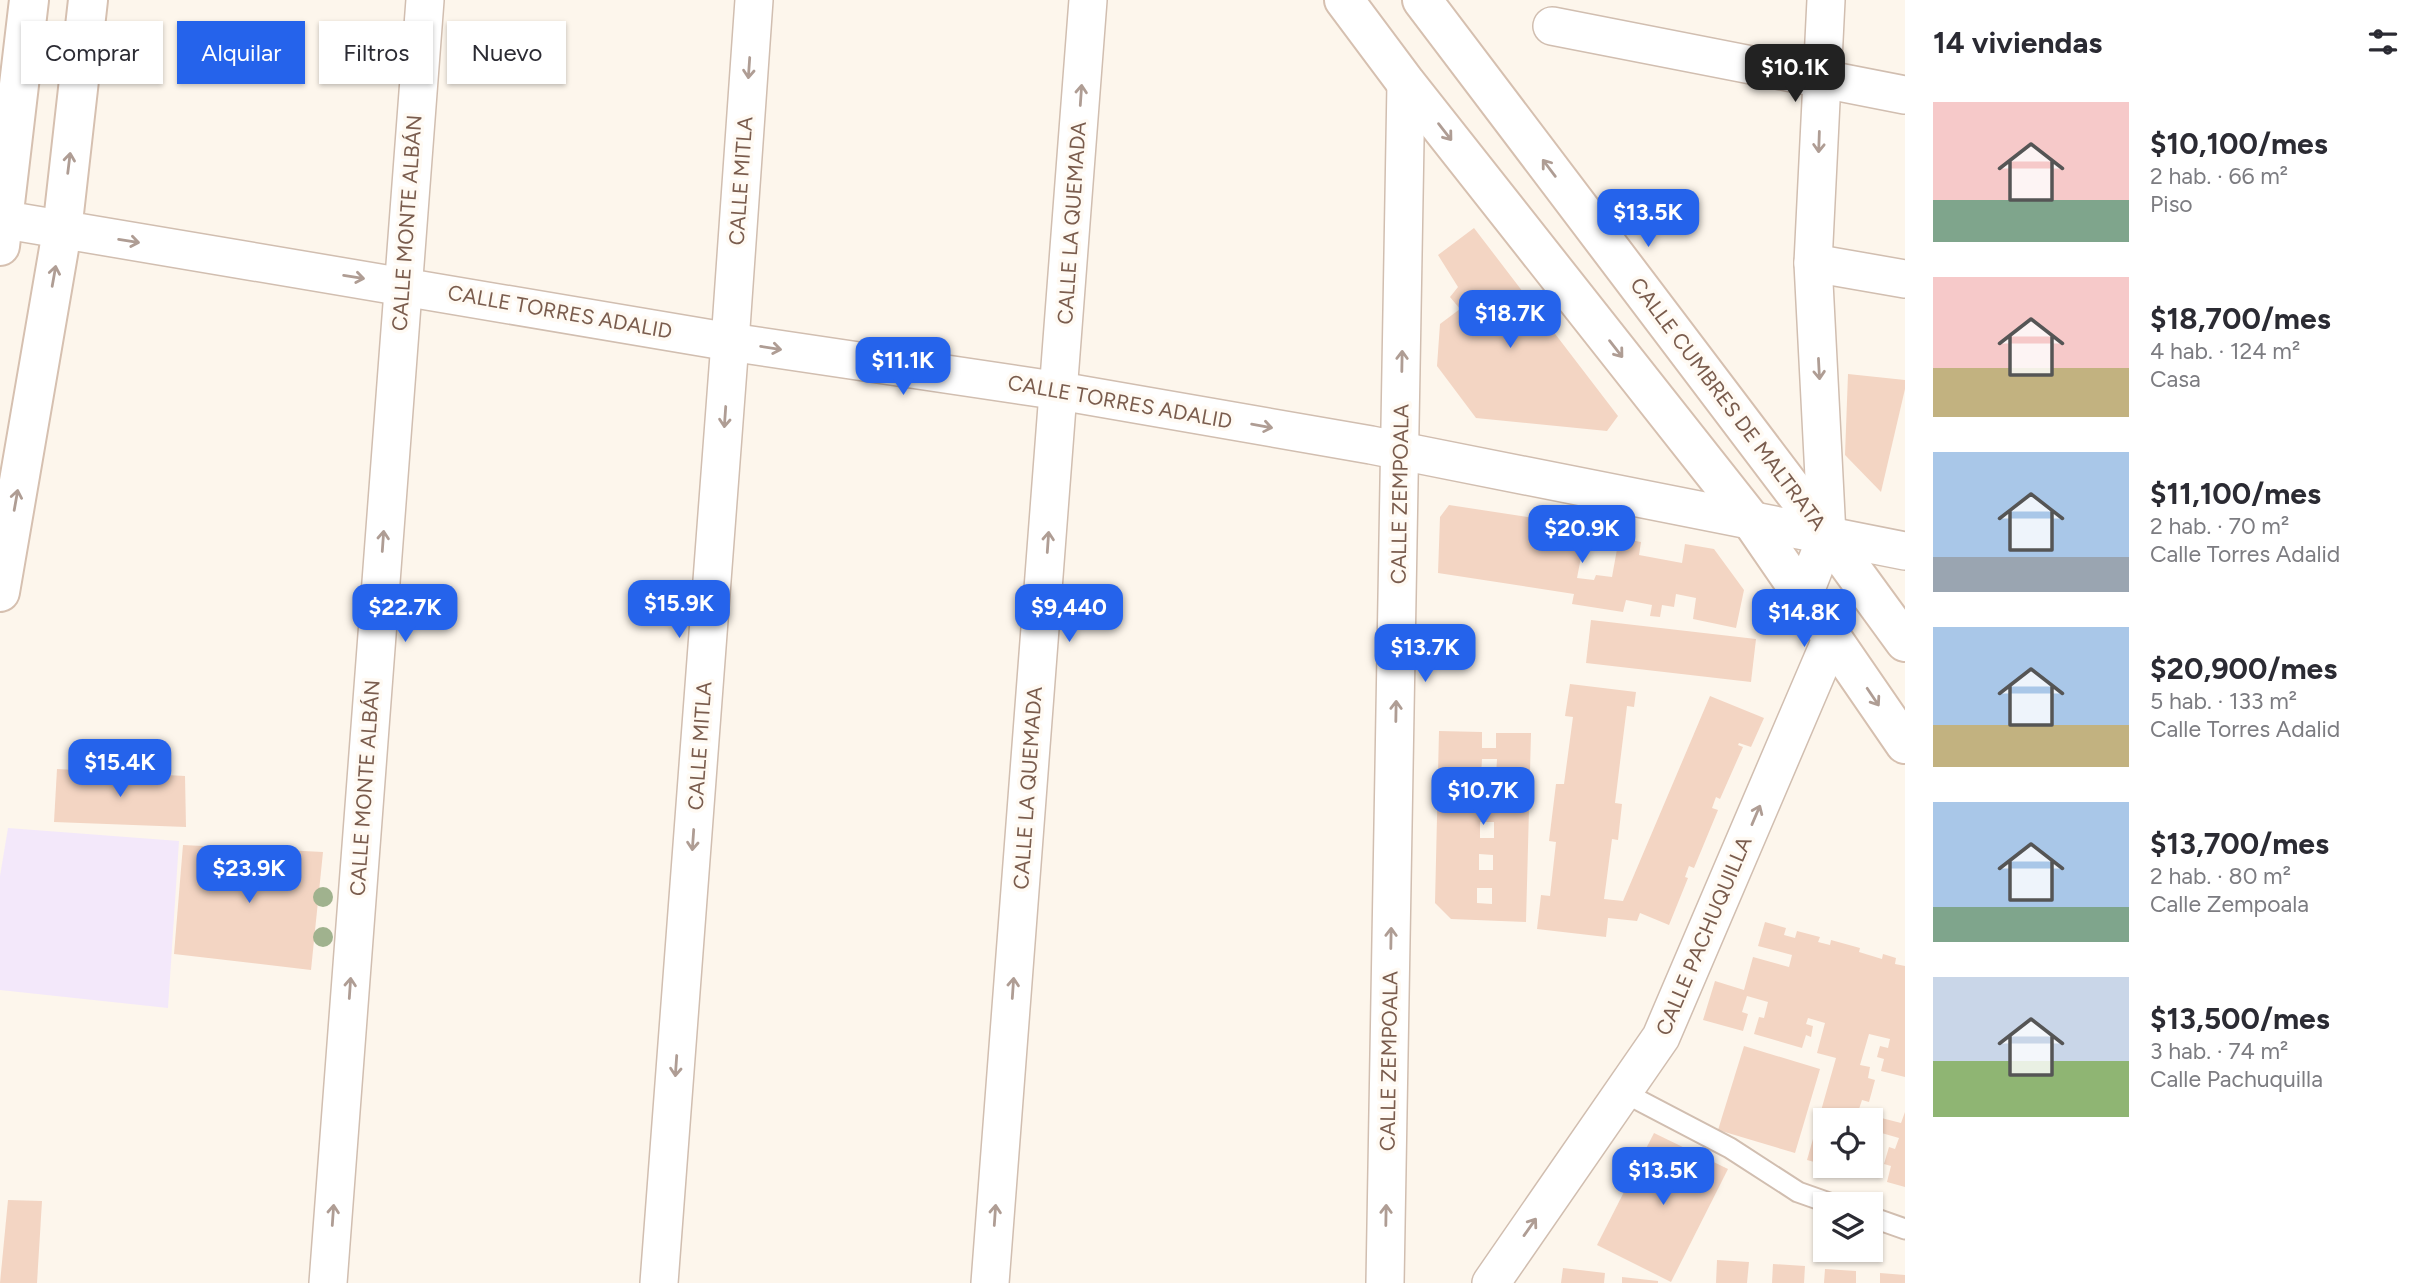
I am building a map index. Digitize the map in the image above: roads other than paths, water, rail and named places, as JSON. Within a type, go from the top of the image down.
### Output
[{"type":"main road","points":[[2,228],[29,0]]},
{"type":"main road","points":[[0,592],[62,230],[88,0]]},
{"type":"main road","points":[[1344,0],[1406,83],[1751,520],[1905,744]]},
{"type":"main road","name":"CALLE CUMBRES DE MALTRATA","points":[[1422,0],[1905,642]]},
{"type":"street","name":"CALLE MONTE ALBÁN","points":[[328,1283],[425,0]]},
{"type":"street","name":"CALLE MITLA","points":[[659,1283],[754,0]]},
{"type":"street","name":"CALLE LA QUEMADA","points":[[990,1283],[1088,0]]},
{"type":"street","points":[[1804,594],[1827,535],[1814,263],[1826,0]]},
{"type":"street","points":[[1552,26],[1905,95]]},
{"type":"street","name":"CALLE ZEMPOALA","points":[[1385,1283],[1406,83]]},
{"type":"street","name":"CALLE TORRES ADALID","points":[[2,228],[62,230],[730,342],[1060,391],[1400,450],[1905,551]]},
{"type":"street","points":[[1814,263],[1905,279]]},
{"type":"street","name":"CALLE PACHUQUILLA","points":[[1491,1283],[1661,1037],[1832,637]]},
{"type":"lane","points":[[1623,1092],[1730,1148],[1798,1192],[1813,1197]]},
{"type":"lane","points":[[1883,1221],[1905,1229]]}]
